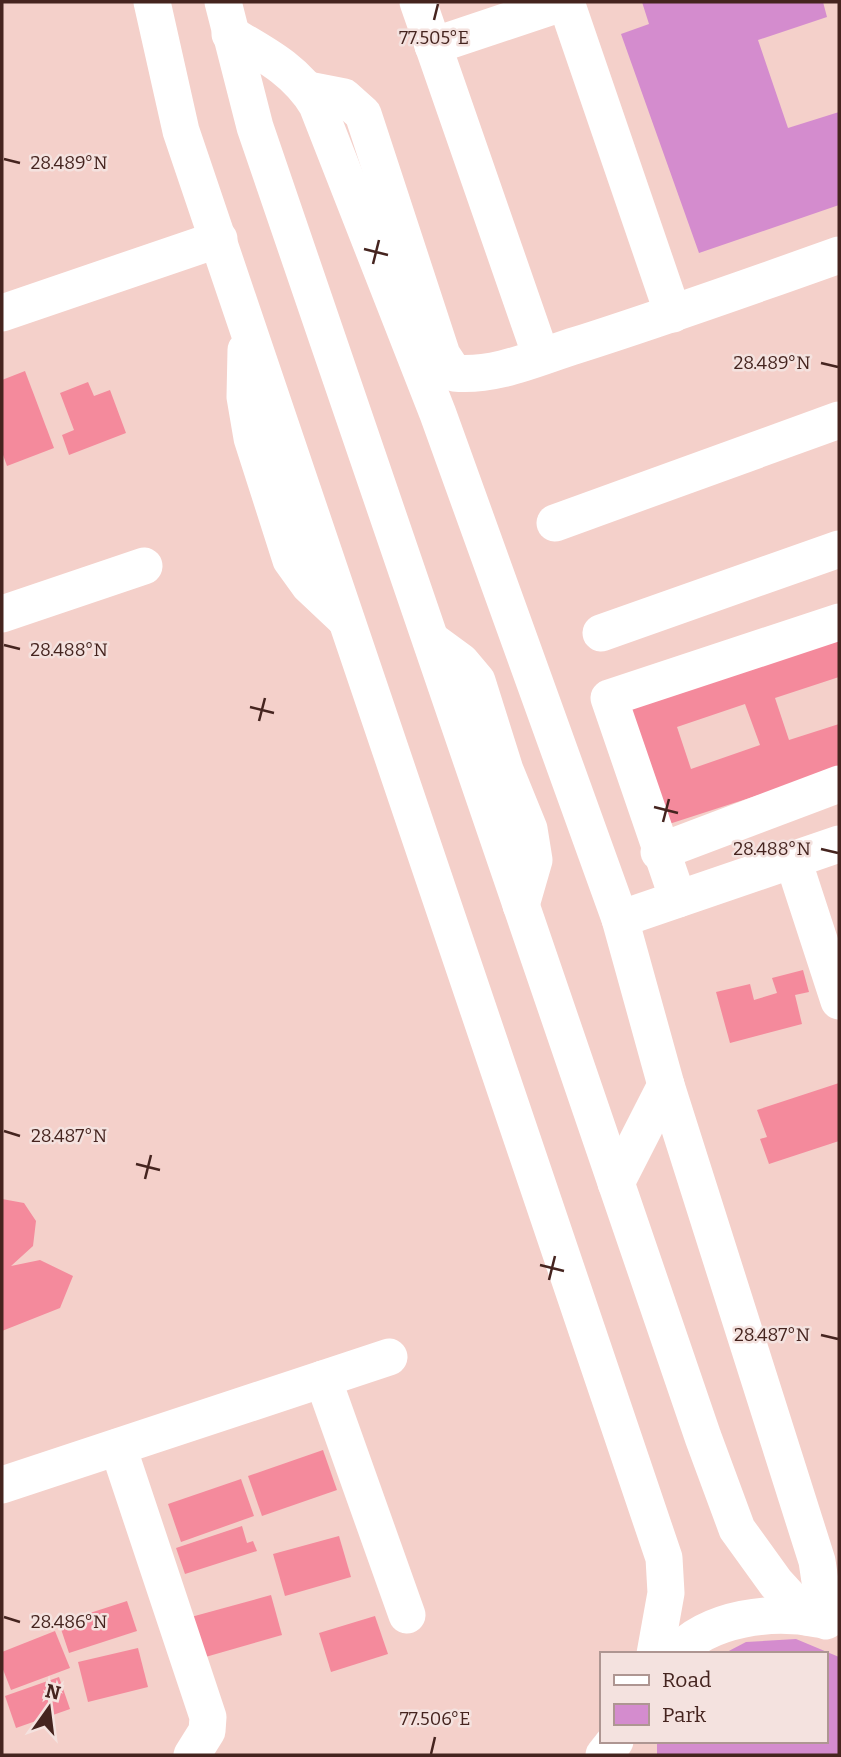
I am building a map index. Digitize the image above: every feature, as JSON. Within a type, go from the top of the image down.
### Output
[{"type":"street","points":[[152,2],[181,131],[664,1558],[666,1593],[655,1652]]},
{"type":"street","points":[[418,2],[541,356]]},
{"type":"street","points":[[433,46],[565,2],[673,314]]},
{"type":"street","points":[[227,18],[286,66],[308,90],[317,106],[438,414],[620,919],[666,1085],[817,1561],[824,1621]]},
{"type":"street","points":[[227,18],[255,127],[737,1529],[776,1583],[824,1621]]},
{"type":"street","points":[[308,90],[344,97],[363,114],[447,365],[454,373],[475,375],[541,356],[673,314],[839,255]]},
{"type":"street","points":[[2,313],[219,239]]},
{"type":"street","points":[[555,523],[839,420]]},
{"type":"street","points":[[601,633],[839,549]]},
{"type":"street","points":[[2,614],[144,566]]},
{"type":"street","points":[[678,899],[659,852],[609,698],[839,622]]},
{"type":"street","points":[[659,852],[839,785]]},
{"type":"street","points":[[620,919],[839,844]]},
{"type":"street","points":[[793,860],[839,1001]]},
{"type":"street","points":[[616,1183],[666,1085]]},
{"type":"street","points":[[2,1485],[389,1357]]},
{"type":"street","points":[[323,1379],[407,1615]]},
{"type":"street","points":[[118,1447],[208,1717],[207,1731],[192,1755]]},
{"type":"street","points":[[679,1652],[720,1625],[767,1614],[824,1621]]},
{"type":"green space","points":[[642,2],[823,2],[827,17],[758,40],[788,128],[839,112],[839,205],[699,253],[621,34],[649,24]]},
{"type":"green space","points":[[796,1639],[839,1657],[839,1755],[657,1755],[657,1743],[827,1743],[827,1652],[727,1652],[746,1642]]},
{"type":"building","points":[[25,371],[54,448],[7,466],[2,452],[2,380]]},
{"type":"building","points":[[88,382],[94,396],[110,390],[126,433],[69,455],[62,435],[74,430],[60,393]]},
{"type":"building","points":[[839,638],[839,677],[775,698],[789,740],[839,724],[839,769],[666,825],[627,707]],"holes":[[[745,704],[760,745],[691,769],[677,727]]]},
{"type":"building","points":[[803,970],[809,992],[795,995],[802,1024],[730,1043],[716,992],[750,984],[754,1000],[777,993],[772,978]]},
{"type":"building","points":[[839,1083],[839,1141],[769,1164],[760,1139],[767,1137],[757,1110]]},
{"type":"building","points":[[2,1199],[24,1203],[36,1221],[33,1246],[11,1266],[40,1260],[73,1276],[60,1308],[2,1331]]},
{"type":"building","points":[[323,1450],[337,1490],[262,1516],[248,1476]]},
{"type":"building","points":[[241,1479],[254,1516],[181,1542],[168,1504]]},
{"type":"building","points":[[242,1526],[247,1543],[253,1541],[257,1551],[185,1574],[176,1548]]},
{"type":"building","points":[[339,1536],[351,1577],[285,1596],[273,1554]]},
{"type":"building","points":[[271,1595],[282,1635],[202,1658],[191,1617]]},
{"type":"building","points":[[127,1601],[137,1631],[69,1653],[59,1623]]},
{"type":"building","points":[[375,1616],[388,1654],[331,1672],[319,1633]]},
{"type":"building","points":[[55,1631],[70,1668],[11,1690],[2,1667],[2,1652]]},
{"type":"building","points":[[138,1648],[148,1687],[88,1702],[78,1662]]},
{"type":"building","points":[[59,1677],[70,1709],[16,1728],[5,1696]]}]
